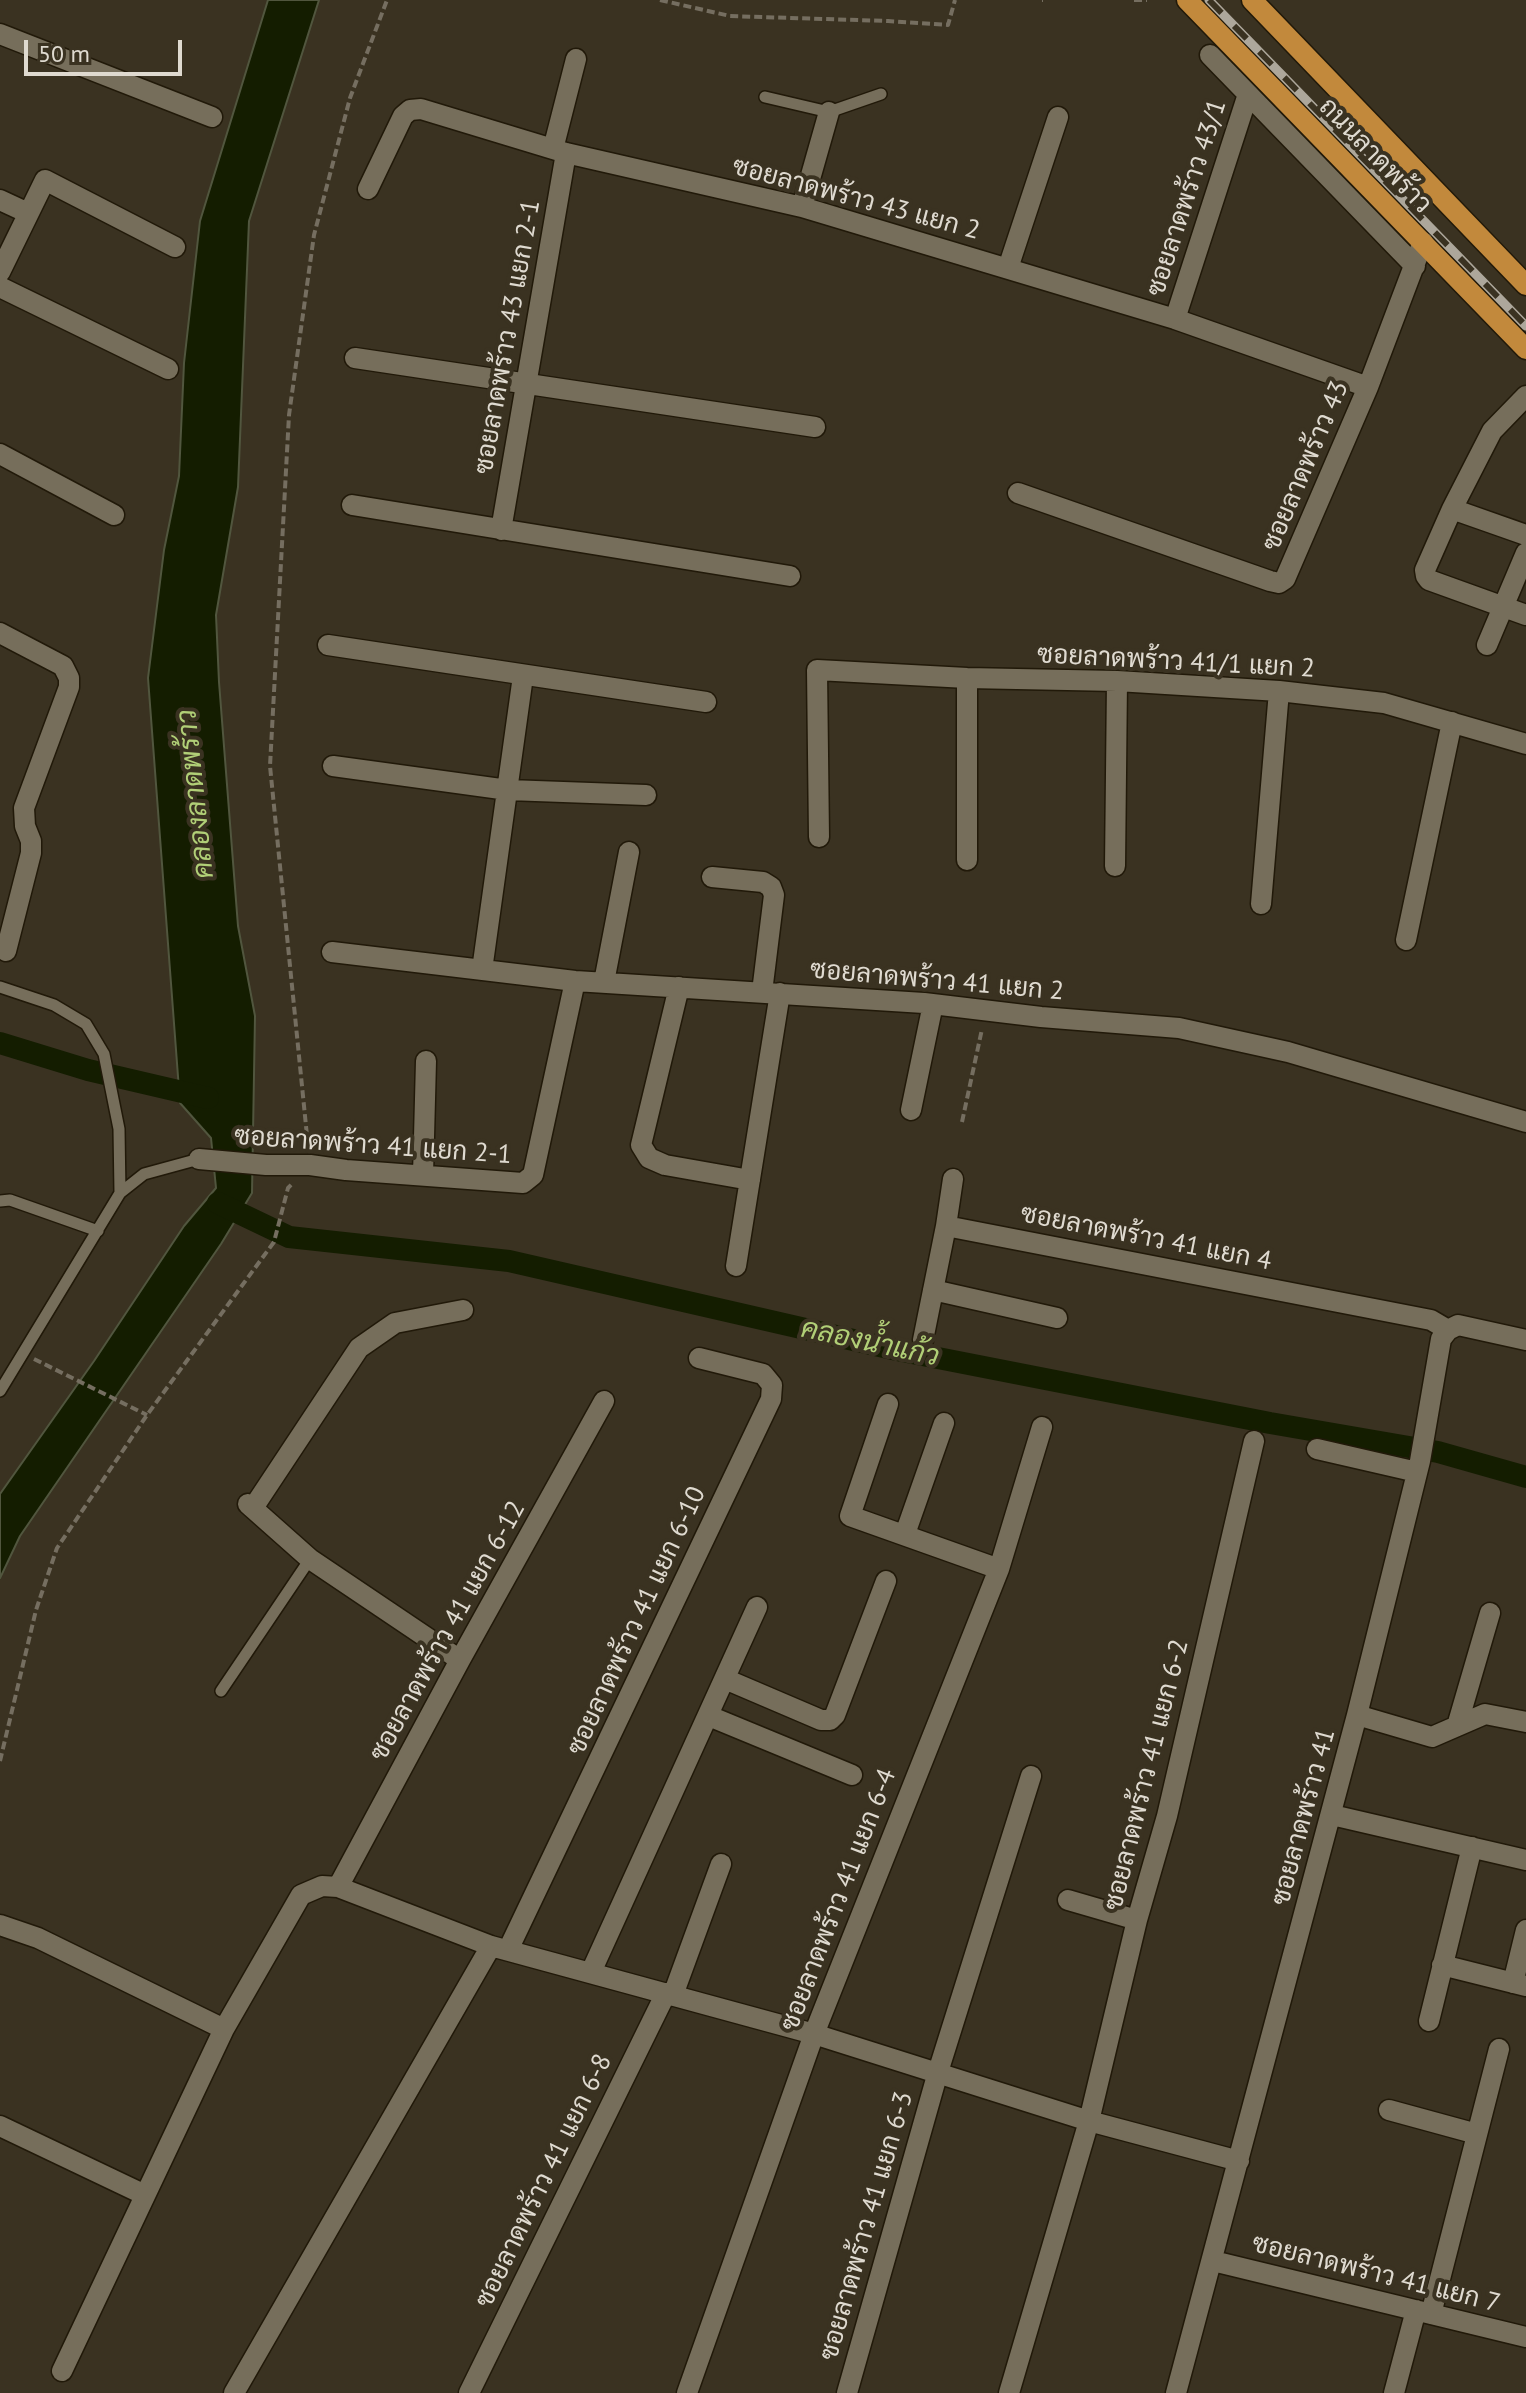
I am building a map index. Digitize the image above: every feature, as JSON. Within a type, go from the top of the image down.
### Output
[{"type":"main road","name":"ถนนลาดพร้าว","points":[[1187,0],[1526,349]]},
{"type":"main road","name":"ถนนลาดพร้าว","points":[[1252,0],[1526,285]]},
{"type":"street","points":[[0,34],[212,117]]},
{"type":"street","points":[[1210,55],[1415,266]]},
{"type":"street","name":"ซอยลาดพร้าว 43 แยก 2-1","points":[[501,530],[528,382],[559,151],[576,59]]},
{"type":"street","name":"ซอยลาดพร้าว 43/1","points":[[1175,319],[1248,94]]},
{"type":"street","name":"ซอยลาดพร้าว 43 แยก 2","points":[[368,189],[403,116],[410,110],[421,109],[559,151],[802,207],[1175,319],[1368,387]]},
{"type":"street","points":[[802,207],[829,112]]},
{"type":"street","points":[[1008,268],[1058,117]]},
{"type":"street","points":[[0,272],[45,180],[175,247]]},
{"type":"street","points":[[0,200],[28,213]]},
{"type":"street","name":"ซอยลาดพร้าว 43","points":[[1018,493],[1279,583],[1285,579],[1368,387],[1423,242]]},
{"type":"street","points":[[0,287],[168,369]]},
{"type":"street","points":[[355,358],[815,427]]},
{"type":"street","points":[[1526,396],[1492,431],[1425,570],[1429,580],[1526,615]]},
{"type":"street","points":[[0,454],[114,515]]},
{"type":"street","points":[[352,505],[790,576]]},
{"type":"street","points":[[1452,509],[1526,535]]},
{"type":"street","points":[[1487,645],[1526,553]]},
{"type":"street","points":[[0,633],[63,666],[69,678],[69,687],[24,808],[31,853],[6,951]]},
{"type":"street","points":[[328,645],[706,702]]},
{"type":"street","name":"ซอยลาดพร้าว 41/1 แยก 2","points":[[819,837],[817,670],[967,678],[1117,681],[1279,691],[1384,703],[1526,744]]},
{"type":"street","points":[[482,970],[523,676]]},
{"type":"street","points":[[967,678],[967,860]]},
{"type":"street","points":[[1115,866],[1117,681]]},
{"type":"street","points":[[1261,904],[1279,691]]},
{"type":"street","points":[[1406,940],[1452,722]]},
{"type":"street","points":[[333,766],[508,790],[646,795]]},
{"type":"street","points":[[604,982],[629,852]]},
{"type":"street","points":[[712,877],[763,882],[771,887],[774,895],[771,992],[750,1180],[736,1266]]},
{"type":"street","name":"ซอยลาดพร้าว 41 แยก 2","points":[[332,952],[575,981],[933,1004],[1179,1028],[1288,1052],[1526,1122]]},
{"type":"street","name":"ซอยลาดพร้าว 41 แยก 2-1","points":[[199,1159],[523,1183],[533,1175],[575,981]]},
{"type":"street","points":[[679,987],[641,1145],[649,1158],[665,1165],[750,1180]]},
{"type":"street","points":[[911,1110],[933,1004]]},
{"type":"street","points":[[423,1175],[426,1061]]},
{"type":"street","points":[[923,1340],[953,1179]]},
{"type":"street","name":"ซอยลาดพร้าว 41 แยก 4","points":[[946,1226],[1431,1320],[1448,1330]]},
{"type":"street","points":[[933,1290],[1057,1318]]},
{"type":"street","points":[[460,1660],[310,1559],[250,1506],[359,1348],[395,1323],[463,1310]]},
{"type":"street","points":[[1448,1330],[1458,1325],[1526,1340]]},
{"type":"street","name":"ซอยลาดพร้าว 41","points":[[1176,2393],[1332,1815],[1419,1466],[1441,1339],[1448,1330]]},
{"type":"street","name":"ซอยลาดพร้าว 41 แยก 6-10","points":[[500,1948],[771,1399],[772,1385],[763,1374],[699,1358]]},
{"type":"street","name":"ซอยลาดพร้าว 41 แยก 6-12","points":[[338,1887],[604,1401]]},
{"type":"street","points":[[888,1404],[850,1516],[999,1569]]},
{"type":"street","points":[[905,1534],[944,1423]]},
{"type":"street","name":"ซอยลาดพร้าว 41 แยก 6-4","points":[[687,2393],[814,2034],[999,1569],[1042,1427]]},
{"type":"street","name":"ซอยลาดพร้าว 41 แยก 6-2","points":[[1009,2393],[1089,2121],[1137,1920],[1167,1816],[1254,1441]]},
{"type":"street","points":[[1317,1449],[1419,1466]]},
{"type":"street","points":[[725,1679],[821,1720],[830,1720],[835,1715],[886,1581]]},
{"type":"street","points":[[591,1972],[757,1607]]},
{"type":"street","points":[[1457,1726],[1490,1613]]},
{"type":"street","points":[[1357,1715],[1432,1737],[1485,1714],[1526,1722]]},
{"type":"street","points":[[709,1716],[852,1775]]},
{"type":"street","name":"ซอยลาดพร้าว 41 แยก 6-3","points":[[847,2393],[938,2072],[1031,1776]]},
{"type":"street","points":[[1332,1815],[1526,1860]]},
{"type":"street","points":[[1429,2021],[1472,1847]]},
{"type":"street","name":"ซอยลาดพร้าว 41 แยก 6-8","points":[[469,2393],[669,1994],[721,1864]]},
{"type":"street","points":[[62,2371],[224,2029],[301,1895],[322,1886],[338,1887],[500,1948],[814,2034],[1089,2121],[1239,2161]]},
{"type":"street","points":[[1068,1900],[1137,1920]]},
{"type":"street","points":[[0,1925],[38,1938],[224,2029]]},
{"type":"street","points":[[1442,1965],[1520,1984],[1526,1930]]},
{"type":"street","points":[[234,2393],[500,1948]]},
{"type":"street","points":[[1394,2393],[1424,2312],[1499,2049]]},
{"type":"street","points":[[1389,2110],[1477,2134]]},
{"type":"street","points":[[0,2126],[145,2195]]},
{"type":"street","name":"ซอยลาดพร้าว 41 แยก 7","points":[[1213,2261],[1526,2337]]},
{"type":"lane","points":[[765,97],[829,112],[881,94]]},
{"type":"lane","points":[[0,987],[54,1005],[86,1024],[104,1054],[119,1129],[120,1193]]},
{"type":"lane","points":[[0,1391],[120,1193],[144,1174],[199,1159]]},
{"type":"lane","points":[[0,1201],[10,1200],[98,1231]]},
{"type":"lane","points":[[221,1691],[310,1559]]},
{"type":"path","points":[[0,1761],[36,1610],[57,1548],[147,1415],[274,1242],[288,1188],[310,1165],[270,766],[289,415],[314,235],[350,98],[387,0]]},
{"type":"path","points":[[660,0],[730,16],[948,25],[955,0]]},
{"type":"path","points":[[1134,0],[1147,0]]},
{"type":"path","points":[[962,1122],[986,1011]]},
{"type":"path","points":[[24,1353],[147,1415]]},
{"type":"water","name":"คลองลาดพร้าว","points":[[268,0],[319,0],[249,221],[238,487],[216,615],[238,926],[255,1016],[252,1193],[221,1244],[20,1536],[0,1578],[0,1494],[184,1226],[216,1188],[211,1138],[180,1103],[148,678],[164,550],[179,476],[184,363],[200,221]]},
{"type":"waterway","points":[[0,1043],[88,1070],[208,1098]]},
{"type":"waterway","name":"คลองน้ำแก้ว","points":[[218,1203],[289,1237],[509,1261],[897,1350],[1270,1423],[1438,1452],[1526,1477]]},
{"type":"railway","points":[[1209,0],[1526,326]]}]
